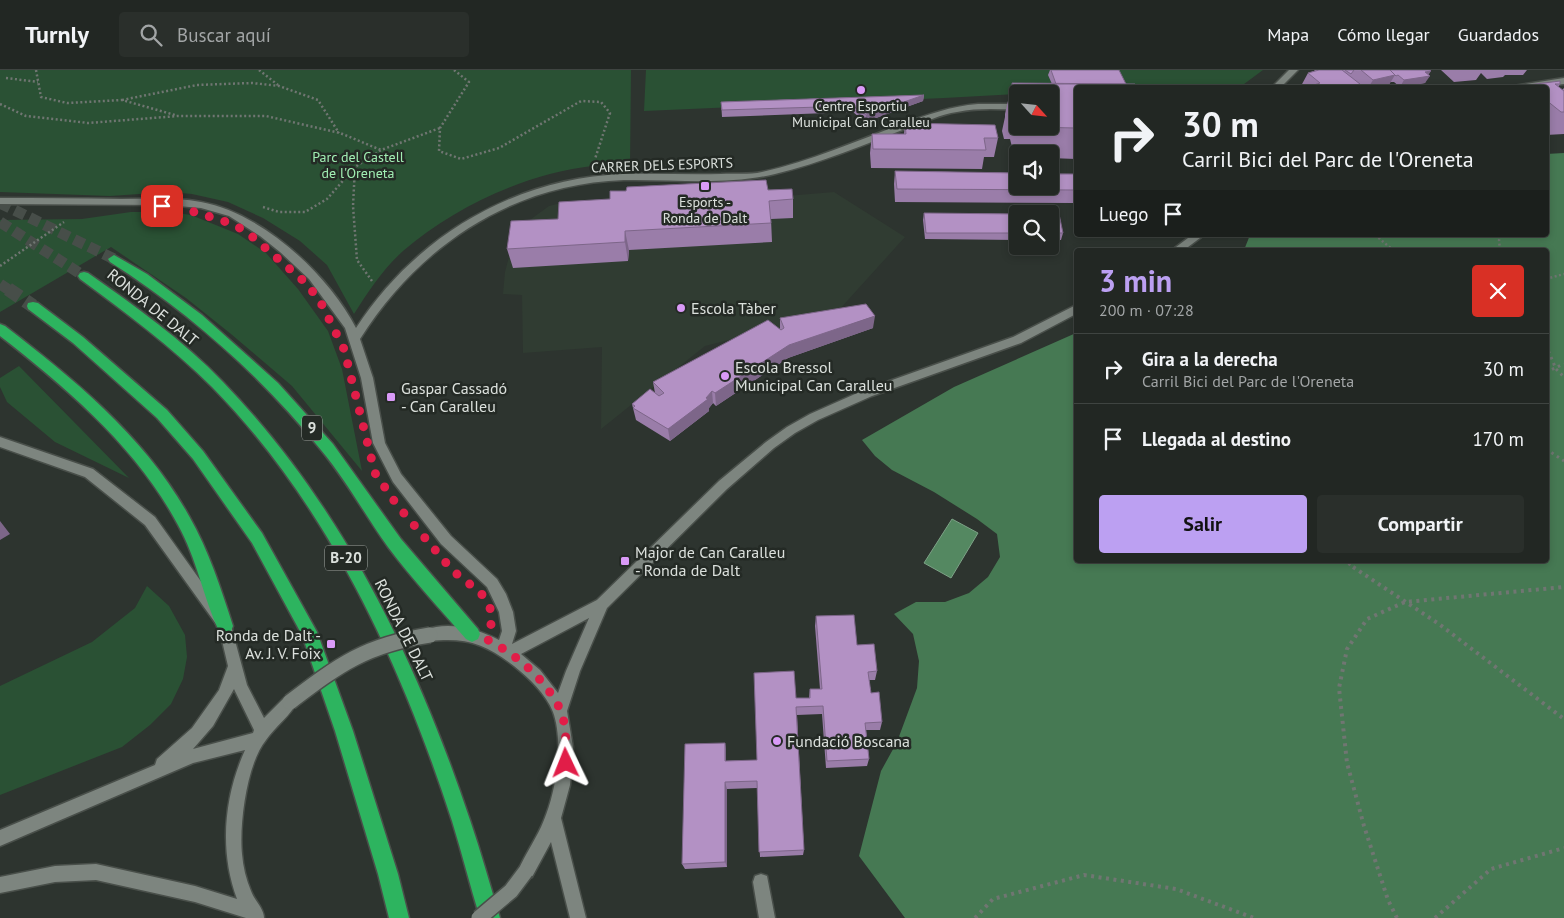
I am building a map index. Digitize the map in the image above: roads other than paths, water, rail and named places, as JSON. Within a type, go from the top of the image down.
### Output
[{"type":"highway","name":"9","points":[[114,259],[160,288],[202,320],[258,370],[321,438],[406,559],[472,634]]},
{"type":"highway","name":"RONDA DE DALT","points":[[84,276],[175,346],[217,385],[258,430],[296,478],[331,532],[370,599],[420,708],[461,821],[490,918]]},
{"type":"highway","points":[[33,306],[78,340],[162,414],[198,455],[257,538],[309,632],[344,731],[388,874],[399,918]]},
{"type":"highway","points":[[0,329],[62,377],[144,462],[172,502],[200,553],[225,626]]},
{"type":"street","points":[[1278,85],[1294,70]]},
{"type":"street","points":[[1530,85],[1564,81]]},
{"type":"street","name":"CARRER DELS ESPORTS","points":[[354,339],[366,319],[389,289],[429,251],[484,214],[566,183],[608,178],[758,176],[803,164],[940,114],[964,108],[1009,106]]},
{"type":"street","points":[[0,201],[166,202],[202,205],[232,214],[264,234],[313,276],[334,302],[350,327],[367,378],[379,443],[397,478],[446,540],[492,583],[502,598],[509,631],[506,651]]},
{"type":"street","points":[[1180,248],[1196,237]]},
{"type":"street","points":[[506,651],[602,604],[723,485],[770,445],[791,430],[814,417],[859,397],[1017,340],[1074,310]]},
{"type":"street","points":[[0,442],[90,473],[150,521],[225,626],[240,687],[260,735]]},
{"type":"street","points":[[560,711],[573,671],[602,604]]},
{"type":"street","points":[[255,915],[238,879],[233,854],[237,798],[245,770],[260,735],[290,702],[337,667],[370,650],[396,641],[448,632],[472,634],[506,651],[539,679],[560,711],[566,743],[566,763],[553,819],[542,846],[511,891],[479,918]]},
{"type":"street","points":[[131,783],[174,756],[189,743],[221,700],[235,666]]},
{"type":"street","points":[[0,838],[194,756],[260,735]]},
{"type":"street","points":[[553,819],[578,918]]},
{"type":"street","points":[[0,885],[55,874],[96,872],[195,894],[255,915]]},
{"type":"street","points":[[761,882],[768,918]]},
{"type":"tunnel","points":[[0,203],[114,259]]},
{"type":"tunnel","points":[[0,222],[84,276]]},
{"type":"tunnel","points":[[0,284],[9,290]]},
{"type":"tunnel","points":[[8,289],[33,306]]},
{"type":"place","name":"Centre Esportiu Municipal Can Caralleu","points":[[861,90]]},
{"type":"place","name":"Esports - Ronda de Dalt","points":[[705,186]]},
{"type":"place","name":"Escola Tàber","points":[[681,308]]},
{"type":"place","name":"Escola Bressol Municipal Can Caralleu","points":[[725,376]]},
{"type":"place","name":"Gaspar Cassadó - Can Caralleu","points":[[391,397]]},
{"type":"place","name":"Major de Can Caralleu - Ronda de Dalt","points":[[625,561]]},
{"type":"place","name":"Ronda de Dalt - Av. J. V. Foix","points":[[331,644]]},
{"type":"place","name":"Fundació Boscana","points":[[777,741]]},
{"type":"park label","name":"Parc del Castell de l'Oreneta","points":[[358,165]]}]
